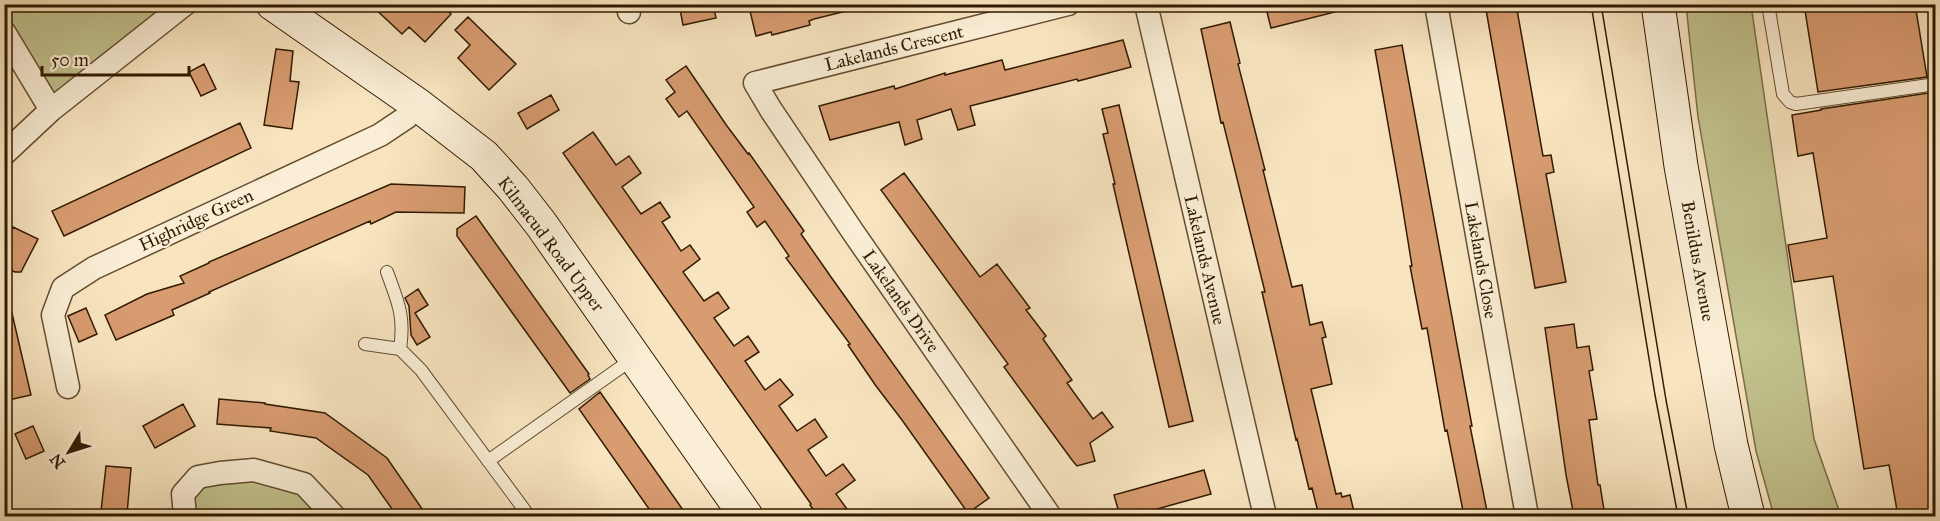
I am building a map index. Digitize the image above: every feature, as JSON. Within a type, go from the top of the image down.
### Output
[{"type":"street","points":[[4,154],[51,110],[185,4]]},
{"type":"street","name":"Kilmacud Road Upper","points":[[273,4],[418,105],[483,156],[513,188],[541,224],[746,516]]},
{"type":"street","name":"Lakelands Crescent","points":[[755,82],[1068,4]]},
{"type":"street","name":"Lakelands Avenue","points":[[1146,4],[1265,516]]},
{"type":"street","name":"Lakelands Close","points":[[1436,4],[1527,516]]},
{"type":"street","name":"Benildus Avenue","points":[[1658,4],[1681,166],[1728,426],[1748,516]]},
{"type":"street","points":[[4,32],[51,110]]},
{"type":"street","name":"Lakelands Drive","points":[[755,82],[771,110],[1050,516]]},
{"type":"street","name":"Highridge Green","points":[[68,387],[53,315],[63,288],[94,268],[380,135],[407,117],[418,105]]},
{"type":"street","points":[[186,516],[183,494],[198,477],[220,472],[254,470],[304,484],[334,516]]},
{"type":"lane","points":[[1768,4],[1783,94],[1790,102],[1796,104],[1935,84]]},
{"type":"lane","points":[[387,273],[399,304],[404,327],[400,349]]},
{"type":"lane","points":[[365,344],[400,349],[421,370],[529,516]]},
{"type":"lane","points":[[488,461],[634,358]]},
{"type":"green space","points":[[4,5],[185,5],[51,110],[5,32]]},
{"type":"green space","points":[[1686,5],[1751,5],[1814,439],[1841,516],[1774,516],[1756,451],[1698,117]]},
{"type":"green space","points":[[198,477],[304,484],[333,516],[186,516]]},
{"type":"building","points":[[370,4],[441,4],[451,14],[425,42],[409,27],[402,34]]},
{"type":"building","points":[[679,4],[713,4],[716,18],[683,25]]},
{"type":"building","points":[[764,4],[847,4],[847,11],[814,19],[809,21],[810,25],[772,35],[771,32],[756,36],[750,11],[764,7]]},
{"type":"building","points":[[1265,4],[1343,4],[1343,10],[1271,28]]},
{"type":"building","points":[[1485,4],[1516,4],[1543,156],[1551,155],[1554,172],[1546,174],[1566,282],[1535,288]]},
{"type":"building","points":[[1804,4],[1915,4],[1927,77],[1818,92]]},
{"type":"building","points":[[468,17],[516,64],[489,90],[458,58],[470,45],[455,30]]},
{"type":"building","points":[[1230,22],[1292,287],[1302,285],[1310,325],[1322,322],[1326,337],[1322,338],[1332,384],[1311,389],[1336,494],[1341,493],[1342,497],[1350,495],[1355,516],[1319,516],[1296,440],[1262,292],[1265,292],[1223,122],[1221,123],[1201,29]]},
{"type":"building","points":[[1123,40],[1131,67],[970,106],[975,125],[958,130],[951,109],[917,120],[922,139],[905,145],[899,122],[830,140],[819,106],[894,86],[895,89],[945,73],[945,75],[1002,60],[1005,70]]},
{"type":"building","points":[[1402,45],[1488,516],[1464,516],[1447,430],[1445,431],[1427,328],[1422,329],[1410,266],[1412,266],[1375,50]]},
{"type":"building","points":[[276,49],[293,51],[290,81],[299,82],[292,129],[264,125]]},
{"type":"building","points":[[204,64],[216,89],[201,96],[189,72]]},
{"type":"building","points":[[686,66],[804,231],[801,234],[831,277],[989,498],[968,513],[876,386],[848,345],[850,344],[786,258],[789,256],[765,221],[757,227],[747,212],[754,207],[687,111],[679,117],[666,99],[675,92],[666,80]]},
{"type":"building","points":[[1935,92],[1935,516],[1898,516],[1889,465],[1864,469],[1833,276],[1794,282],[1788,245],[1827,238],[1813,153],[1798,156],[1792,115]]},
{"type":"building","points":[[551,95],[559,110],[527,129],[518,113]]},
{"type":"building","points":[[1119,105],[1193,421],[1169,427],[1103,134],[1108,133],[1102,109]]},
{"type":"building","points":[[240,123],[251,148],[64,236],[52,211]]},
{"type":"building","points":[[593,132],[616,165],[629,156],[641,173],[622,187],[641,214],[660,202],[670,217],[662,222],[681,251],[690,245],[700,259],[683,272],[704,301],[718,292],[729,308],[714,318],[734,346],[748,336],[759,352],[745,361],[765,390],[780,379],[793,395],[779,406],[797,431],[815,419],[827,437],[808,450],[826,476],[843,464],[855,480],[836,494],[852,516],[818,516],[563,153]]},
{"type":"building","points":[[904,173],[980,277],[997,264],[1030,308],[1026,310],[1046,336],[1043,339],[1072,380],[1067,383],[1093,419],[1102,412],[1113,427],[1090,443],[1095,461],[1077,466],[1072,460],[1004,367],[1008,364],[881,190]]},
{"type":"building","points":[[391,184],[465,187],[464,213],[396,212],[371,224],[370,221],[209,292],[172,310],[174,315],[116,340],[105,315],[147,294],[184,283],[180,276],[209,262]]},
{"type":"building","points":[[476,216],[589,374],[590,379],[570,393],[457,236],[457,229]]},
{"type":"building","points":[[13,227],[38,239],[21,272],[4,267],[4,244]]},
{"type":"building","points":[[418,289],[428,305],[415,313],[430,337],[417,345],[411,335],[409,306],[405,298]]},
{"type":"building","points":[[86,308],[97,334],[79,342],[68,316]]},
{"type":"building","points":[[4,309],[11,309],[31,395],[4,401]]},
{"type":"building","points":[[1574,324],[1577,348],[1589,346],[1593,370],[1589,371],[1597,419],[1589,420],[1598,485],[1600,485],[1605,516],[1574,516],[1566,475],[1545,328]]},
{"type":"building","points":[[600,392],[683,510],[674,516],[654,516],[579,409]]},
{"type":"building","points":[[219,399],[265,403],[325,413],[387,458],[427,516],[397,516],[368,475],[316,438],[270,431],[271,428],[217,424]]},
{"type":"building","points":[[183,404],[195,426],[155,448],[143,426]]},
{"type":"building","points":[[33,426],[44,451],[26,459],[15,434]]},
{"type":"building","points":[[106,466],[131,468],[127,514],[101,511]]},
{"type":"building","points":[[1204,470],[1211,494],[1132,516],[1120,516],[1114,495]]},
{"type":"tram line","points":[[1591,4],[1655,395],[1678,516]]},
{"type":"tram line","points":[[1601,4],[1666,400],[1688,516]]}]
